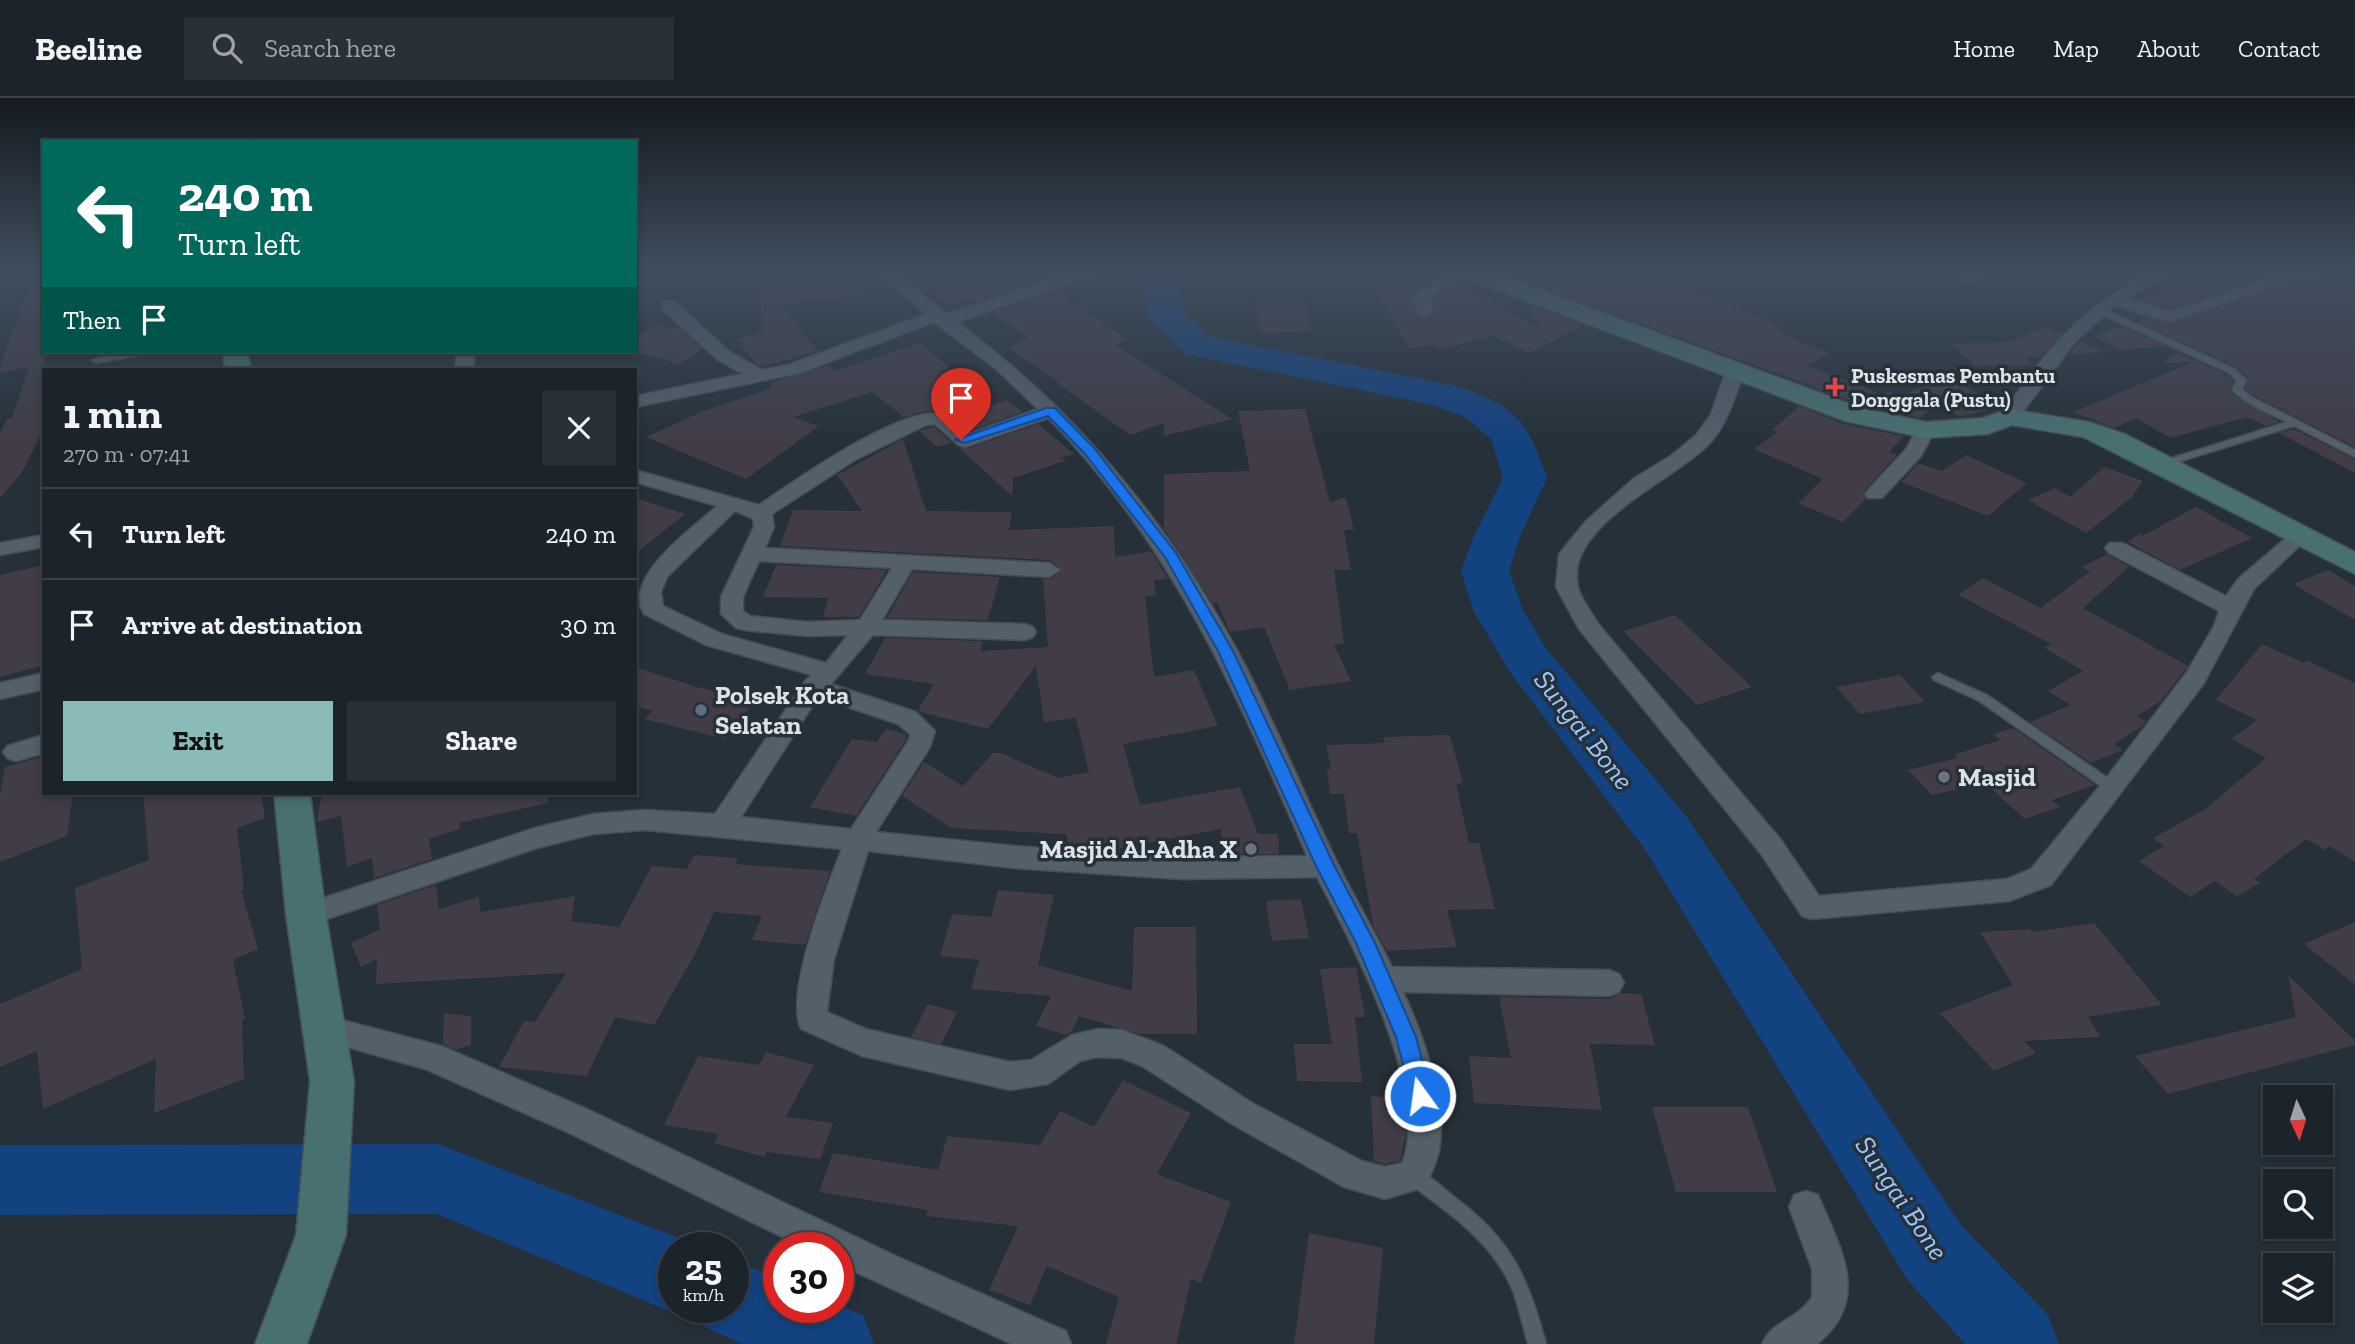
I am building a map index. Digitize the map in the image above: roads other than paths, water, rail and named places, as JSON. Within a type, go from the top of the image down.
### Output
[{"type":"street","points":[[693,328],[724,356],[761,377]]},
{"type":"street","points":[[637,402],[761,377],[818,361],[910,328]]},
{"type":"street","points":[[731,503],[657,574],[650,592],[652,609],[668,621],[822,680],[907,718],[923,731],[921,741],[858,841],[814,982],[809,1007],[812,1020],[862,1042],[968,1069],[1010,1076],[1037,1074],[1072,1049],[1098,1042],[1122,1044],[1153,1056],[1243,1114],[1356,1176],[1385,1183],[1413,1176],[1423,1148],[1420,1096],[1406,1037],[1381,979],[1325,866],[1268,737],[1191,588],[1138,510],[1050,411],[1017,378],[952,328]]},
{"type":"street","points":[[1621,328],[1854,415],[1926,430],[1988,426],[2010,417],[2088,430],[2162,464],[2355,564]]},
{"type":"street","points":[[2010,417],[2045,367],[2083,328]]},
{"type":"street","points":[[1735,371],[1720,414],[1703,439],[1679,459],[1640,483],[1593,525],[1570,554],[1567,587],[1590,629],[1763,837],[1812,908],[1945,897],[2027,885],[2051,866],[2196,677],[2246,584],[2300,536]]},
{"type":"street","points":[[759,513],[815,475],[880,438],[928,418],[939,418],[965,441],[1050,411]]},
{"type":"street","points":[[1875,494],[1914,452],[1926,430]]},
{"type":"street","points":[[637,477],[731,503],[763,516],[764,527],[732,597],[732,614],[744,623],[808,629],[867,627],[1025,632]]},
{"type":"street","points":[[0,549],[42,541]]},
{"type":"street","points":[[2116,548],[2231,608]]},
{"type":"street","points":[[751,554],[1049,570]]},
{"type":"street","points":[[722,824],[822,680],[867,627],[906,562]]},
{"type":"street","points":[[0,691],[42,681]]},
{"type":"street","points":[[16,752],[42,745]]},
{"type":"street","points":[[281,1344],[297,1308],[321,1235],[332,1081],[306,915],[292,795]]},
{"type":"street","points":[[306,915],[536,838],[593,824],[645,820],[722,824],[1014,857],[1181,868],[1325,866]]},
{"type":"street","points":[[1381,979],[1609,984]]},
{"type":"street","points":[[323,1028],[430,1056],[578,1121],[886,1269],[1053,1344]]},
{"type":"street","points":[[1780,1344],[1806,1332],[1826,1311],[1834,1283],[1806,1207]]},
{"type":"lane","points":[[2151,328],[2232,371],[2242,380],[2237,390],[2355,454]]},
{"type":"lane","points":[[96,360],[128,354]]},
{"type":"lane","points":[[2162,464],[2294,423]]},
{"type":"lane","points":[[1938,677],[1983,698],[2113,788]]},
{"type":"lane","points":[[1413,1176],[1468,1216],[1495,1243],[1517,1274],[1537,1344]]},
{"type":"waterway","name":"Sungai Bone","points":[[1178,328],[1200,346],[1443,395],[1479,408],[1510,434],[1525,478],[1497,536],[1485,571],[1498,610],[1527,659],[1665,832],[1934,1252],[2019,1344]]},
{"type":"waterway","points":[[0,1180],[438,1179],[658,1268]]},
{"type":"waterway","points":[[749,1306],[834,1344]]},
{"type":"place","name":"Puskesmas Pembantu Donggala (Pustu)","points":[[1835,387]]},
{"type":"place","name":"Polsek Kota Selatan","points":[[701,710]]},
{"type":"place","name":"Masjid","points":[[1944,777]]},
{"type":"place","name":"Masjid Al-Adha X","points":[[1251,849]]}]
